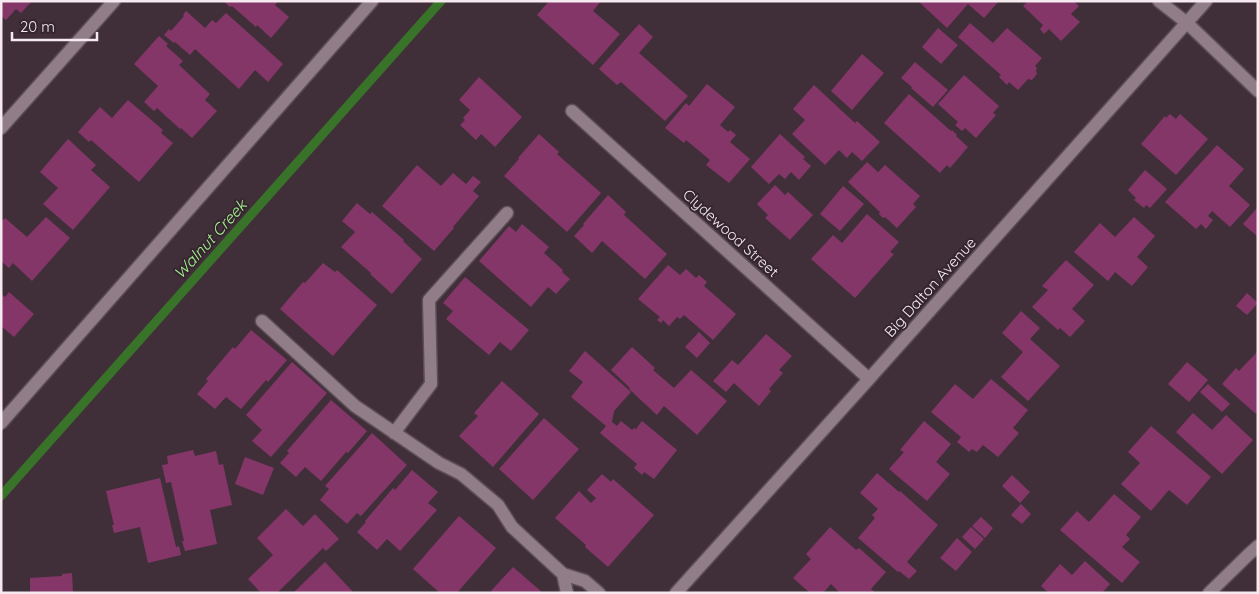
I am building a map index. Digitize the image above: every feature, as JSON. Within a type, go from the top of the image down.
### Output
[{"type":"street","points":[[1,128],[114,1]]},
{"type":"street","points":[[1,423],[372,1]]},
{"type":"street","points":[[1159,1],[1187,23],[1258,91]]},
{"type":"street","name":"Big Dalton Avenue","points":[[676,593],[1206,1]]},
{"type":"street","name":"Clydewood Street","points":[[572,111],[869,379]]},
{"type":"street","points":[[394,432],[431,384],[429,300],[507,213]]},
{"type":"street","points":[[262,321],[355,406],[438,463],[461,474],[498,505],[512,527],[563,574],[585,581],[598,593]]},
{"type":"street","points":[[1209,593],[1258,546]]},
{"type":"street","points":[[563,574],[567,593]]},
{"type":"building","points":[[1,1],[32,1],[21,13],[16,9],[6,20],[1,16]]},
{"type":"building","points":[[223,1],[278,1],[275,5],[289,17],[271,38],[257,25],[256,27],[232,6],[230,7]]},
{"type":"building","points":[[549,1],[601,1],[593,11],[620,34],[593,65],[537,15]]},
{"type":"building","points":[[918,1],[999,1],[984,18],[968,4],[947,28]]},
{"type":"building","points":[[1028,1],[1074,1],[1079,6],[1071,14],[1080,22],[1061,41],[1049,29],[1044,34],[1040,29],[1043,25],[1023,6]]},
{"type":"building","points":[[186,11],[205,28],[212,20],[216,23],[226,13],[283,64],[268,82],[255,70],[239,89],[195,49],[190,55],[164,35],[169,29],[171,31]]},
{"type":"building","points":[[970,23],[993,43],[1007,28],[1042,58],[1035,66],[1037,74],[1032,80],[1028,79],[1018,90],[1009,82],[1007,85],[999,77],[1001,75],[958,37]]},
{"type":"building","points":[[639,24],[653,37],[639,53],[688,96],[665,121],[621,82],[617,85],[599,69]]},
{"type":"building","points":[[938,28],[958,45],[941,64],[922,47]]},
{"type":"building","points":[[159,36],[168,44],[166,46],[183,61],[179,65],[210,94],[205,100],[217,111],[192,138],[157,108],[154,111],[144,102],[158,86],[134,64]]},
{"type":"building","points":[[862,54],[884,73],[852,110],[831,91]]},
{"type":"building","points":[[915,62],[948,90],[933,107],[901,78]]},
{"type":"building","points":[[964,75],[999,106],[993,113],[996,115],[976,138],[965,128],[962,131],[955,125],[958,122],[938,104]]},
{"type":"building","points":[[479,77],[522,117],[495,147],[481,134],[476,140],[460,125],[470,110],[459,100]]},
{"type":"building","points":[[707,84],[735,107],[720,125],[728,132],[730,130],[736,135],[730,142],[750,159],[729,183],[706,165],[710,160],[686,140],[684,143],[665,128],[686,103],[689,106]]},
{"type":"building","points":[[814,85],[855,123],[857,121],[880,142],[862,161],[852,152],[847,158],[839,150],[825,165],[792,134],[805,120],[793,109]]},
{"type":"building","points":[[909,94],[952,130],[968,147],[950,168],[947,165],[940,173],[884,123]]},
{"type":"building","points":[[128,100],[163,130],[161,133],[173,143],[139,182],[91,140],[89,142],[78,132],[100,107],[112,118]]},
{"type":"building","points":[[1170,114],[1176,119],[1180,114],[1208,139],[1176,175],[1141,144],[1165,116],[1166,118]]},
{"type":"building","points":[[539,134],[559,152],[557,154],[601,193],[567,232],[504,176]]},
{"type":"building","points":[[780,134],[805,157],[803,159],[811,166],[799,180],[791,172],[785,179],[779,174],[769,184],[751,167]]},
{"type":"building","points":[[68,139],[96,165],[91,170],[110,187],[73,230],[43,204],[58,188],[40,172]]},
{"type":"building","points":[[1217,145],[1244,169],[1229,186],[1250,205],[1230,227],[1212,211],[1208,216],[1213,220],[1206,229],[1201,224],[1196,229],[1165,202]]},
{"type":"building","points":[[867,162],[878,172],[885,165],[920,196],[913,204],[916,207],[897,228],[885,217],[883,218],[879,214],[880,212],[848,182]]},
{"type":"building","points":[[417,165],[441,186],[453,173],[466,184],[473,176],[481,182],[473,191],[479,196],[434,251],[382,206]]},
{"type":"building","points":[[1145,170],[1167,189],[1150,208],[1146,205],[1144,208],[1134,200],[1136,198],[1128,190]]},
{"type":"building","points":[[775,185],[785,195],[788,192],[813,215],[790,240],[765,218],[768,215],[757,204]]},
{"type":"building","points":[[843,186],[864,204],[840,231],[820,214]]},
{"type":"building","points":[[608,195],[626,212],[624,215],[667,254],[645,279],[602,241],[592,253],[574,236]]},
{"type":"building","points":[[357,203],[370,214],[372,212],[404,240],[422,259],[392,294],[341,247],[355,232],[342,221]]},
{"type":"building","points":[[1258,207],[1258,237],[1243,224]]},
{"type":"building","points":[[867,214],[899,242],[890,252],[894,254],[855,298],[811,259],[833,235],[842,243]]},
{"type":"building","points":[[46,217],[70,238],[32,281],[13,263],[9,268],[1,261],[1,222],[5,218],[27,237]]},
{"type":"building","points":[[1134,217],[1155,236],[1137,257],[1148,267],[1132,286],[1115,272],[1108,281],[1074,252],[1100,223],[1115,237]]},
{"type":"building","points":[[522,224],[549,247],[544,253],[570,279],[556,294],[548,287],[531,307],[479,261],[509,226],[516,232]]},
{"type":"building","points":[[1066,260],[1094,285],[1072,309],[1085,321],[1070,337],[1060,328],[1058,330],[1032,307],[1048,290],[1042,286]]},
{"type":"building","points":[[323,263],[335,272],[337,270],[377,305],[333,356],[280,309],[303,282],[305,283]]},
{"type":"building","points":[[668,265],[680,275],[686,269],[696,278],[699,275],[707,282],[704,286],[736,314],[713,340],[684,315],[680,319],[677,317],[669,326],[663,320],[661,323],[657,320],[660,317],[638,299]]},
{"type":"building","points":[[465,277],[529,330],[511,351],[500,342],[489,355],[446,319],[453,311],[443,303]]},
{"type":"building","points":[[9,292],[34,314],[14,337],[1,326],[1,294],[5,297]]},
{"type":"building","points":[[1247,293],[1258,303],[1247,315],[1236,306]]},
{"type":"building","points":[[1021,311],[1040,328],[1030,339],[1060,366],[1028,401],[1001,377],[1023,352],[1002,333]]},
{"type":"building","points":[[251,330],[287,360],[268,382],[266,380],[241,409],[226,397],[215,409],[197,394],[208,381],[206,379],[233,347],[235,349]]},
{"type":"building","points":[[699,332],[710,343],[697,358],[685,347]]},
{"type":"building","points":[[766,334],[792,356],[779,370],[783,373],[769,389],[771,391],[759,406],[734,383],[726,392],[713,381],[732,360],[738,365]]},
{"type":"building","points":[[632,347],[655,368],[653,370],[674,388],[691,370],[727,401],[697,435],[664,406],[657,415],[611,370]]},
{"type":"building","points":[[585,351],[631,392],[614,411],[612,422],[617,426],[621,421],[632,430],[636,429],[642,421],[677,450],[654,479],[644,472],[642,475],[634,468],[637,464],[600,433],[606,426],[571,397],[583,382],[569,371]]},
{"type":"building","points":[[1258,351],[1258,411],[1256,414],[1222,384],[1236,368],[1239,371]]},
{"type":"building","points":[[292,362],[327,393],[271,457],[252,441],[262,430],[246,415]]},
{"type":"building","points":[[1187,362],[1208,380],[1189,402],[1168,384]]},
{"type":"building","points":[[991,379],[1028,410],[1013,428],[1019,433],[998,457],[983,445],[977,452],[972,449],[969,452],[957,442],[961,437],[931,412],[955,384],[973,399]]},
{"type":"building","points":[[502,381],[539,414],[493,467],[459,436],[478,416],[474,413]]},
{"type":"building","points":[[1208,384],[1230,404],[1222,412],[1200,392]]},
{"type":"building","points":[[331,400],[367,431],[321,481],[305,467],[296,477],[280,463],[289,453],[287,451]]},
{"type":"building","points":[[1193,413],[1212,430],[1226,415],[1253,440],[1222,474],[1176,432]]},
{"type":"building","points":[[544,418],[579,449],[533,500],[499,469]]},
{"type":"building","points":[[924,421],[951,444],[936,462],[950,474],[927,501],[889,469],[904,452],[900,450]]},
{"type":"building","points":[[1151,426],[1211,477],[1187,505],[1169,490],[1151,511],[1121,484],[1140,463],[1128,452]]},
{"type":"building","points":[[372,433],[407,465],[361,516],[357,513],[347,524],[320,500],[329,489],[325,486]]},
{"type":"building","points":[[193,450],[195,456],[216,451],[219,465],[223,464],[232,505],[210,510],[217,544],[185,551],[171,482],[166,483],[162,465],[168,464],[167,456]]},
{"type":"building","points":[[245,457],[274,468],[263,495],[235,484]]},
{"type":"building","points":[[412,470],[438,492],[428,503],[437,510],[400,551],[387,539],[377,550],[357,532],[393,488],[395,490]]},
{"type":"building","points":[[877,473],[938,525],[907,562],[917,571],[909,579],[858,538],[875,518],[872,515],[878,509],[860,493]]},
{"type":"building","points":[[602,474],[611,482],[613,479],[654,515],[608,567],[555,518],[579,491],[591,503],[596,498],[587,490]]},
{"type":"building","points":[[1012,475],[1030,492],[1020,503],[1002,486]]},
{"type":"building","points":[[160,478],[176,547],[179,546],[181,555],[148,563],[140,527],[114,533],[106,491]]},
{"type":"building","points":[[1114,494],[1141,517],[1126,535],[1130,539],[1122,547],[1140,562],[1122,583],[1060,530],[1077,511],[1089,522]]},
{"type":"building","points":[[1021,504],[1031,514],[1022,524],[1011,515]]},
{"type":"building","points":[[286,509],[303,526],[315,514],[339,539],[326,551],[323,548],[277,593],[261,593],[248,579],[273,555],[257,538]]},
{"type":"building","points":[[459,516],[496,548],[457,593],[440,593],[413,569]]},
{"type":"building","points":[[981,517],[993,528],[985,538],[972,526]]},
{"type":"building","points":[[830,527],[856,550],[859,548],[886,572],[871,589],[876,593],[840,593],[831,584],[823,593],[810,593],[793,578],[811,559],[806,554]]},
{"type":"building","points":[[971,527],[984,539],[975,549],[962,537]]},
{"type":"building","points":[[957,538],[972,552],[956,571],[940,558]]},
{"type":"building","points":[[1085,561],[1110,584],[1102,593],[1049,593],[1041,586],[1060,564],[1072,575]]},
{"type":"building","points":[[325,562],[354,593],[293,593]]},
{"type":"building","points":[[513,567],[543,593],[493,593],[491,591]]},
{"type":"building","points":[[72,573],[73,593],[30,593],[30,578],[62,576],[62,574]]},
{"type":"waterway","name":"Walnut Creek","points":[[1,496],[441,1]]}]
